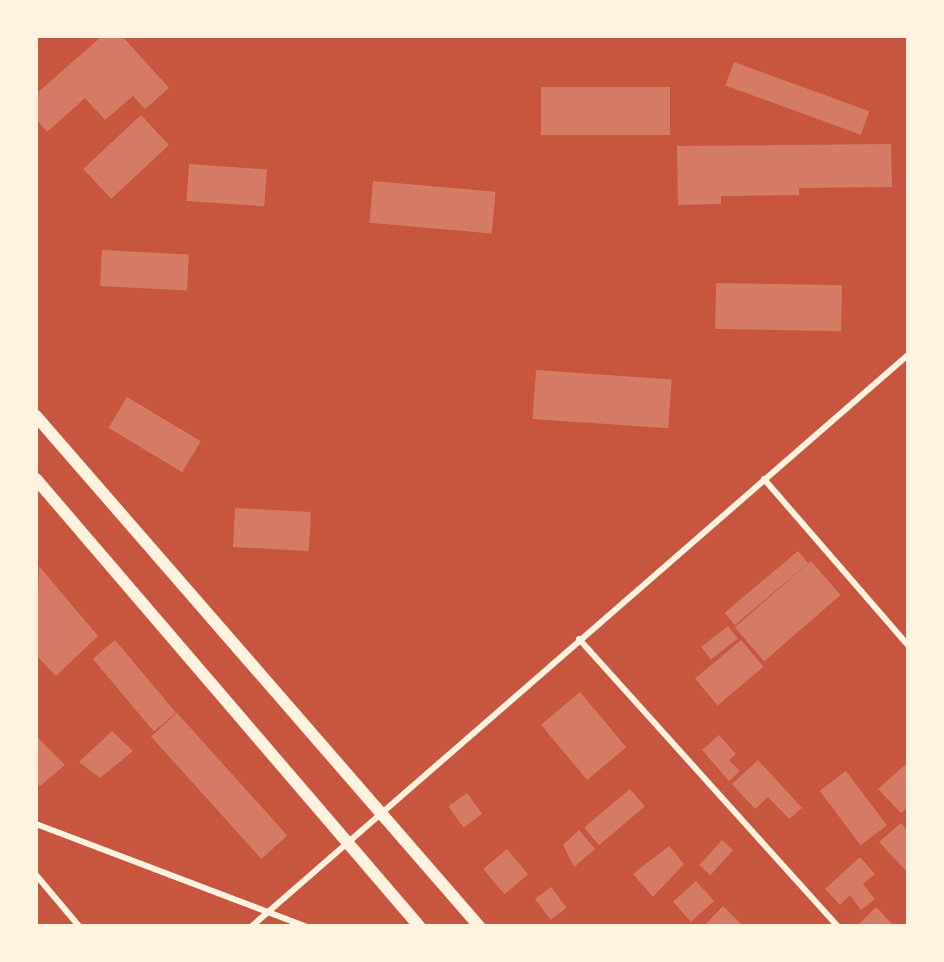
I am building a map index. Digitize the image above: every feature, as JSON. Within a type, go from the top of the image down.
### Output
[{"type":"main road","points":[[36,417],[384,814],[479,926]]},
{"type":"main road","points":[[36,479],[350,842],[419,926]]},
{"type":"street","points":[[252,926],[384,814],[579,639],[908,355]]},
{"type":"street","points":[[764,479],[908,645]]},
{"type":"street","points":[[579,639],[837,926]]},
{"type":"street","points":[[36,824],[305,926]]},
{"type":"street","points":[[36,875],[79,926]]},
{"type":"building","points":[[102,36],[122,36],[169,88],[145,109],[133,96],[105,120],[85,98],[47,132],[36,119],[36,94]]},
{"type":"building","points":[[734,62],[869,111],[861,135],[725,85]]},
{"type":"building","points":[[541,87],[670,87],[670,135],[541,135]]},
{"type":"building","points":[[141,115],[169,145],[111,199],[83,169]]},
{"type":"building","points":[[891,144],[892,187],[799,188],[799,195],[721,196],[721,204],[678,205],[677,146]]},
{"type":"building","points":[[189,164],[267,169],[264,206],[186,201]]},
{"type":"building","points":[[373,181],[496,192],[492,234],[369,223]]},
{"type":"building","points":[[102,250],[189,255],[187,291],[100,286]]},
{"type":"building","points":[[716,283],[842,285],[841,331],[715,329]]},
{"type":"building","points":[[536,370],[672,379],[668,428],[533,419]]},
{"type":"building","points":[[127,397],[201,441],[182,472],[108,428]]},
{"type":"building","points":[[235,508],[311,512],[309,551],[233,547]]},
{"type":"building","points":[[798,551],[808,563],[735,625],[724,613]]},
{"type":"building","points":[[811,561],[841,595],[764,661],[735,627]]},
{"type":"building","points":[[39,566],[98,636],[56,676],[36,655]]},
{"type":"building","points":[[728,626],[738,639],[711,660],[701,647]]},
{"type":"building","points":[[115,640],[176,713],[154,731],[93,659]]},
{"type":"building","points":[[741,640],[763,667],[718,705],[695,679]]},
{"type":"building","points":[[580,692],[626,747],[587,780],[541,725]]},
{"type":"building","points":[[177,713],[287,836],[261,859],[151,736]]},
{"type":"building","points":[[112,731],[133,751],[100,778],[79,762]]},
{"type":"building","points":[[719,735],[736,754],[729,760],[740,771],[729,781],[702,750]]},
{"type":"building","points":[[36,736],[65,765],[40,786],[36,782]]},
{"type":"building","points":[[758,760],[802,808],[789,819],[768,797],[755,809],[732,784]]},
{"type":"building","points":[[908,762],[908,807],[901,813],[878,789]]},
{"type":"building","points":[[846,771],[887,825],[861,845],[820,791]]},
{"type":"building","points":[[630,789],[645,807],[599,845],[584,828]]},
{"type":"building","points":[[467,793],[482,814],[464,828],[448,807]]},
{"type":"building","points":[[901,823],[908,831],[908,873],[879,842]]},
{"type":"building","points":[[579,830],[595,849],[574,867],[563,845]]},
{"type":"building","points":[[722,840],[733,850],[710,875],[699,865]]},
{"type":"building","points":[[669,846],[684,864],[653,897],[633,874]]},
{"type":"building","points":[[507,849],[528,874],[504,894],[483,869]]},
{"type":"building","points":[[860,857],[875,874],[863,884],[875,899],[861,910],[850,895],[840,905],[825,889]]},
{"type":"building","points":[[696,881],[714,901],[691,922],[673,902]]},
{"type":"building","points":[[551,887],[567,908],[551,920],[535,899]]},
{"type":"building","points":[[723,906],[743,926],[704,926]]},
{"type":"building","points":[[876,907],[894,926],[857,926]]}]
